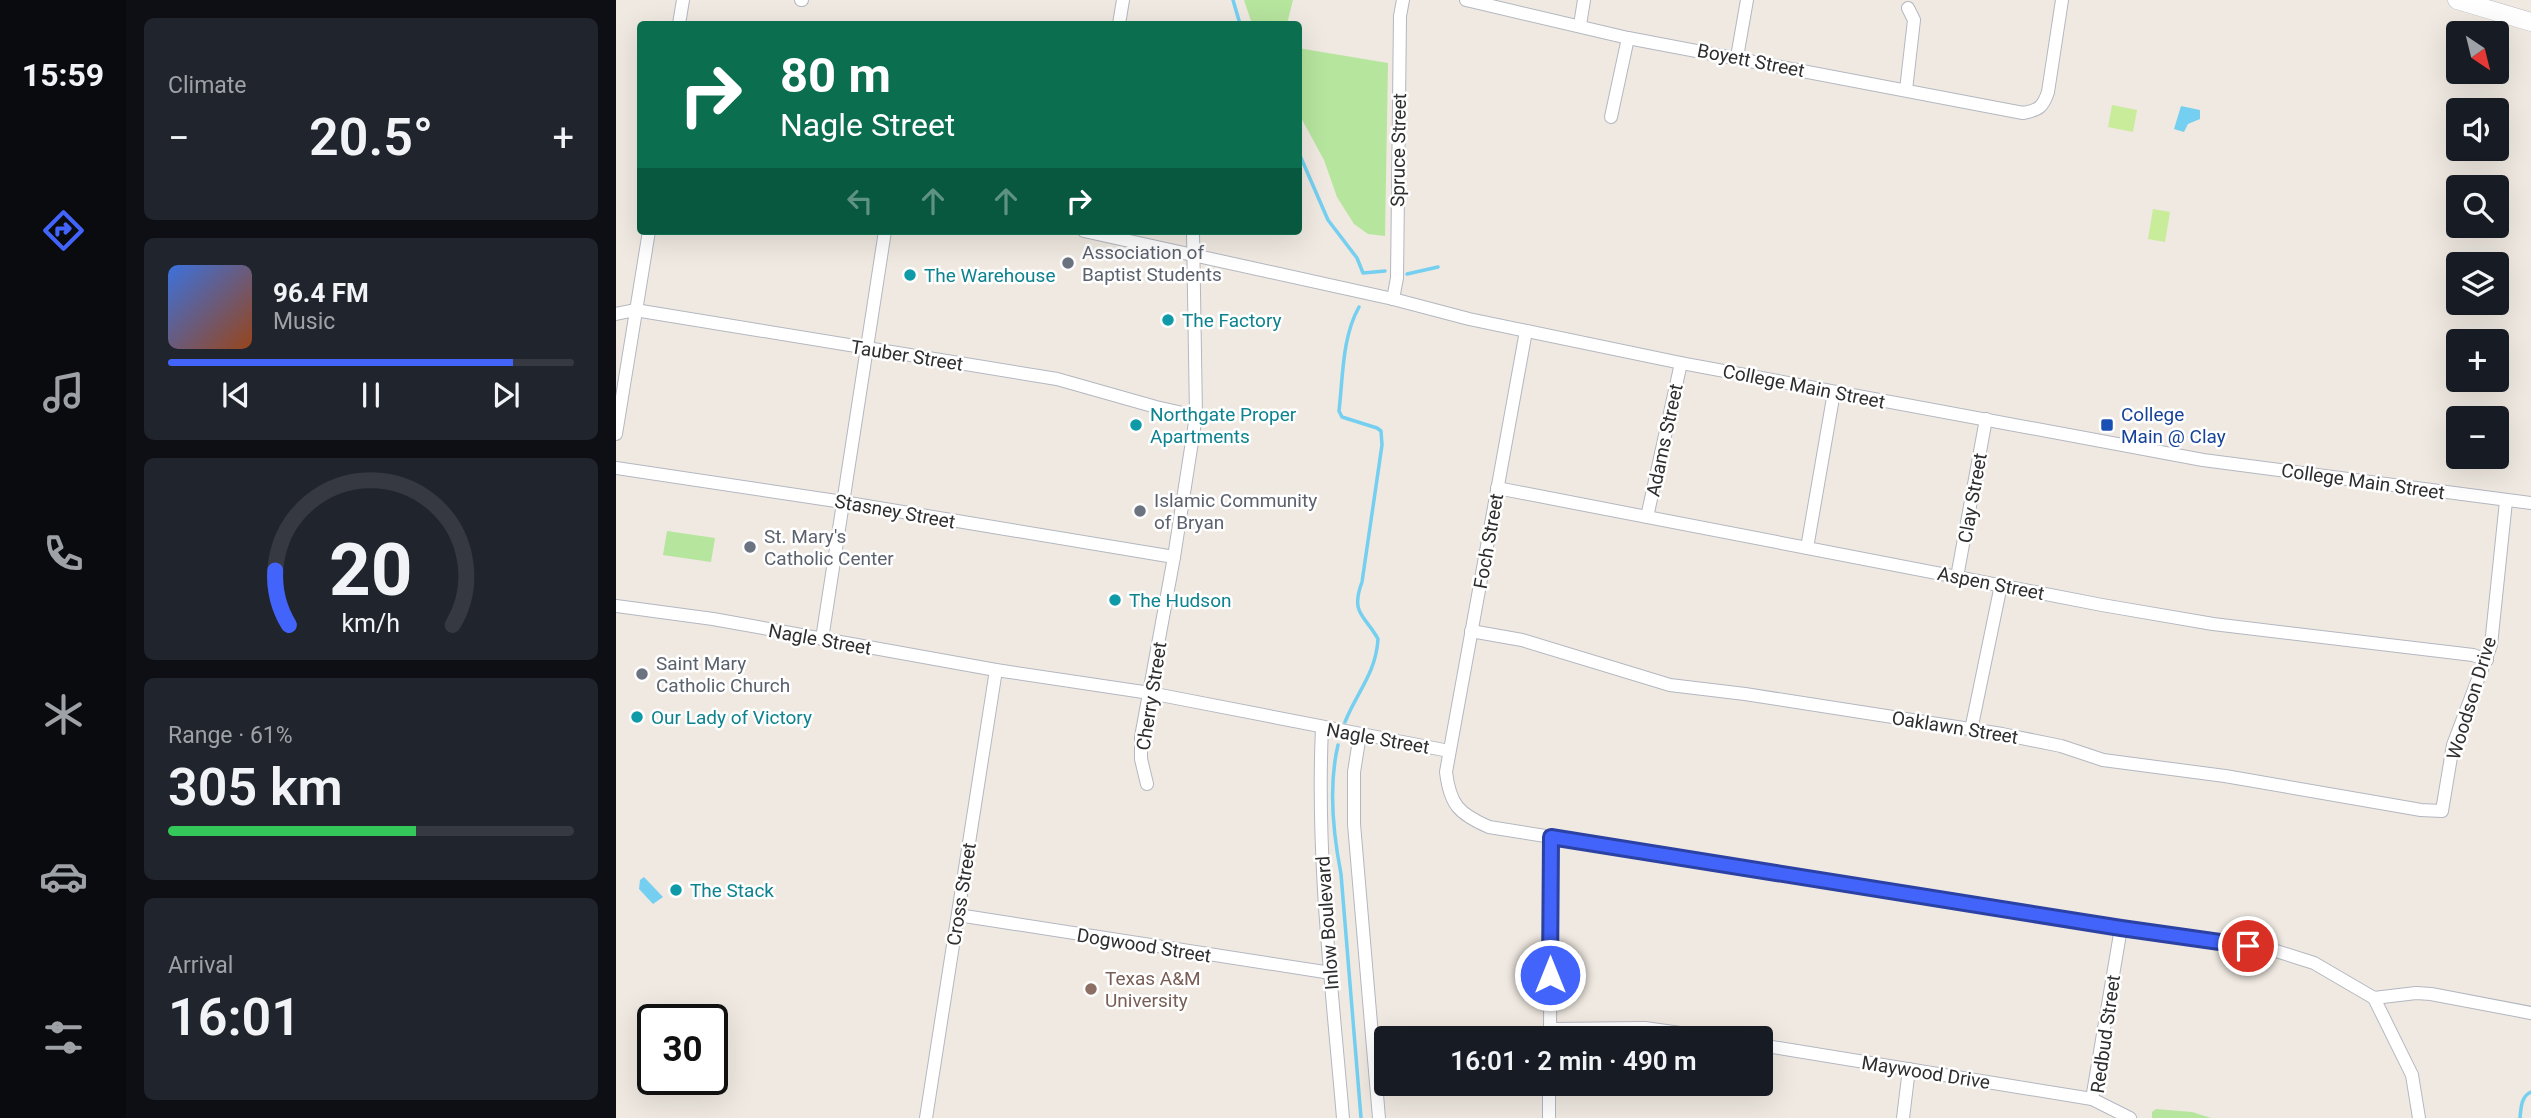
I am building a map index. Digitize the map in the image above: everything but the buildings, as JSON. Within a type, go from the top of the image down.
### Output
[{"type":"main road","points":[[2457,0],[2531,22]]},
{"type":"street","points":[[680,21],[683,0]]},
{"type":"street","points":[[1120,21],[1123,0]]},
{"type":"street","name":"Spruce Street","points":[[1393,299],[1397,278],[1400,16],[1403,0]]},
{"type":"street","name":"Boyett Street","points":[[1466,0],[1628,38],[2023,113],[2038,111],[2044,104],[2062,0]]},
{"type":"street","points":[[1580,25],[1584,0]]},
{"type":"street","points":[[1737,57],[1747,0]]},
{"type":"street","points":[[1906,89],[1914,20],[1908,8]]},
{"type":"street","points":[[1611,117],[1628,38]]},
{"type":"street","points":[[616,433],[648,235]]},
{"type":"street","points":[[822,639],[884,235]]},
{"type":"street","name":"College Main Street","points":[[1101,235],[1526,331],[1834,392],[2203,460],[2531,503]]},
{"type":"street","name":"Cherry Street","points":[[1147,785],[1141,759],[1141,737],[1174,557],[1196,416],[1193,235]]},
{"type":"street","name":"Tauber Street","points":[[616,314],[635,310],[1057,379],[1196,416]]},
{"type":"street","name":"Foch Street","points":[[1449,751],[1526,331]]},
{"type":"street","name":"Adams Street","points":[[1647,517],[1681,363]]},
{"type":"street","points":[[1807,548],[1834,392]]},
{"type":"street","name":"Clay Street","points":[[1957,577],[1986,419]]},
{"type":"street","name":"Stasney Street","points":[[616,468],[843,502],[1174,557]]},
{"type":"street","name":"Aspen Street","points":[[1497,488],[2213,624],[2473,655],[2487,660]]},
{"type":"street","name":"Woodson Drive","points":[[2442,811],[2453,745],[2491,645],[2506,501]]},
{"type":"street","points":[[1971,730],[2001,585]]},
{"type":"street","name":"Nagle Street","points":[[616,606],[1150,693],[1449,751],[1446,772],[1449,793],[1459,810],[1472,820],[1489,827],[2288,953],[2314,962],[2374,998]]},
{"type":"street","name":"Oaklawn Street","points":[[1471,631],[1522,640],[1670,685],[1745,694],[1971,730],[2061,746],[2103,760],[2225,776],[2421,810],[2442,811]]},
{"type":"street","name":"Cross Street","points":[[926,1118],[996,670]]},
{"type":"street","name":"Inlow Boulevard","points":[[1322,728],[1320,810],[1343,1118]]},
{"type":"street","name":"Inlow Boulevard","points":[[1360,734],[1354,772],[1354,824],[1379,1118]]},
{"type":"street","points":[[1550,1026],[1551,837]]},
{"type":"street","name":"Dogwood Street","points":[[958,915],[1331,973]]},
{"type":"street","name":"Redbud Street","points":[[2121,928],[2092,1099],[2130,1118]]},
{"type":"street","points":[[2419,1118],[2412,1075],[2374,998],[2431,993],[2531,1013]]},
{"type":"street","name":"Maywood Drive","points":[[1773,1047],[2092,1099]]},
{"type":"street","points":[[1903,1118],[1909,1069]]},
{"type":"street","points":[[1549,1096],[1549,1118]]},
{"type":"green space","points":[[1244,0],[1293,0],[1288,21],[1251,21]]},
{"type":"green space","points":[[1302,49],[1388,63],[1385,236],[1368,234],[1354,224],[1337,197],[1324,160],[1302,120]]},
{"type":"green space","points":[[2112,105],[2137,110],[2133,132],[2108,127]]},
{"type":"green space","points":[[2153,209],[2170,212],[2165,242],[2148,239]]},
{"type":"green space","points":[[667,531],[715,538],[711,562],[663,555]]},
{"type":"green space","points":[[2156,1109],[2192,1112],[2211,1118],[2152,1118],[2152,1112]]},
{"type":"water","points":[[2181,106],[2200,110],[2200,119],[2188,124],[2184,132],[2174,129]]},
{"type":"water","points":[[644,877],[663,897],[653,904],[639,889],[640,880]]},
{"type":"waterway","points":[[1233,0],[1239,21]]},
{"type":"waterway","points":[[1302,160],[1328,220],[1357,258],[1363,273],[1385,271]]},
{"type":"waterway","points":[[1407,274],[1438,267]]},
{"type":"waterway","points":[[1345,722],[1374,662],[1378,639],[1361,614],[1358,601],[1382,445],[1381,431],[1342,417],[1339,411],[1346,344],[1359,307]]},
{"type":"waterway","points":[[1338,745],[1333,777],[1333,810],[1341,874],[1361,1118]]},
{"type":"waterway","points":[[2520,1118],[2523,1099],[2531,1092]]},
{"type":"place","name":"Association of Baptist Students","points":[[1068,263]]},
{"type":"place","name":"The Warehouse","points":[[910,275]]},
{"type":"place","name":"The Factory","points":[[1168,320]]},
{"type":"place","name":"Northgate Proper Apartments","points":[[1136,425]]},
{"type":"place","name":"College Main @ Clay","points":[[2107,425]]},
{"type":"place","name":"Islamic Community of Bryan","points":[[1140,511]]},
{"type":"place","name":"St. Mary's Catholic Center","points":[[750,547]]},
{"type":"place","name":"The Hudson","points":[[1115,600]]},
{"type":"place","name":"Saint Mary Catholic Church","points":[[642,674]]},
{"type":"place","name":"Our Lady of Victory","points":[[637,717]]},
{"type":"place","name":"The Stack","points":[[676,890]]},
{"type":"place","name":"Texas A&M University","points":[[1091,989]]},
{"type":"route","points":[[1550,975],[1551,837],[2248,946]]}]
